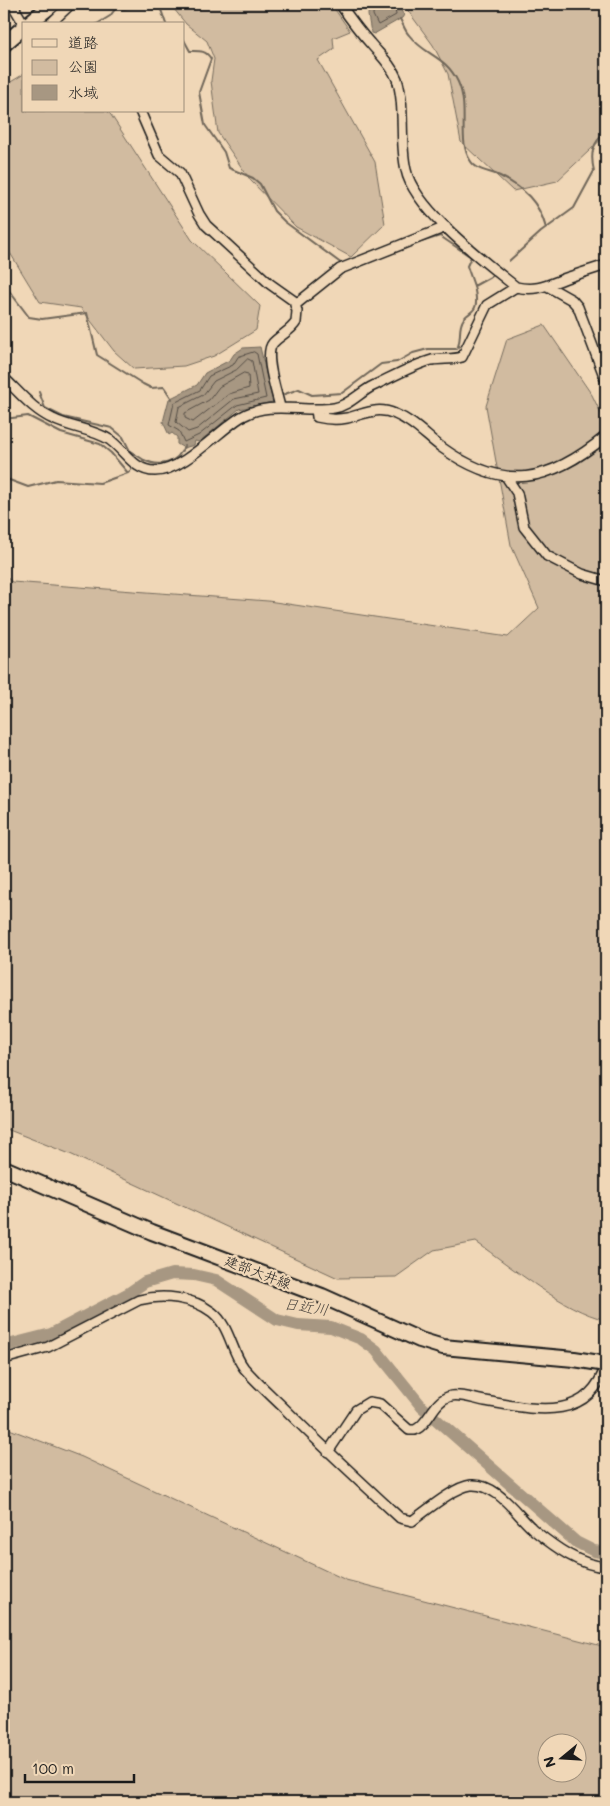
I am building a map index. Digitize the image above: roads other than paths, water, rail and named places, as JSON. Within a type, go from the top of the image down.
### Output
[{"type":"main road","points":[[29,22],[52,4]]},
{"type":"main road","points":[[4,44],[22,28]]},
{"type":"main road","name":"建部大井線","points":[[4,1168],[152,1232],[322,1296],[420,1340],[444,1347],[574,1359],[606,1364]]},
{"type":"street","points":[[16,4],[15,9],[23,22]]},
{"type":"street","points":[[52,22],[71,4]]},
{"type":"street","points":[[340,4],[354,25],[390,65],[396,79],[400,97],[403,155],[406,172],[418,194],[453,236],[516,287],[525,290],[549,287],[568,277],[606,265]]},
{"type":"street","points":[[140,112],[159,154],[180,173],[198,214],[206,225],[270,284],[294,301],[296,305],[296,322],[269,349],[269,359],[278,400]]},
{"type":"street","points":[[296,305],[317,290],[340,269],[446,227]]},
{"type":"street","points":[[4,378],[22,397],[52,419],[95,432],[111,440],[138,466],[156,471],[163,470],[189,457],[242,416],[261,410],[278,400],[316,409],[336,408],[371,387],[431,361],[462,357],[488,305],[516,287]]},
{"type":"street","points":[[549,287],[572,300],[578,306],[606,381]]},
{"type":"street","points":[[316,409],[317,417],[325,419],[346,418],[378,410],[394,413],[452,454],[488,472],[507,478],[536,477],[591,449],[606,436]]},
{"type":"street","points":[[507,478],[517,493],[524,526],[547,556],[582,574],[606,581]]},
{"type":"street","points":[[4,1359],[48,1347],[139,1300],[155,1296],[168,1296],[200,1306],[213,1313],[223,1324],[244,1367],[328,1452],[400,1518],[412,1521],[462,1488],[480,1486],[489,1489],[500,1497],[534,1530],[560,1550],[586,1562],[606,1566]]},
{"type":"street","points":[[328,1452],[356,1410],[369,1402],[380,1404],[409,1430],[419,1429],[440,1402],[453,1396],[531,1409],[562,1407],[586,1397],[596,1388],[606,1364]]},
{"type":"water","points":[[113,4],[143,4],[125,9],[114,8]]},
{"type":"water","points":[[369,4],[399,4],[399,8],[404,15],[374,34],[371,33],[368,15]]},
{"type":"water","points":[[260,347],[273,402],[239,409],[199,442],[195,441],[194,445],[184,448],[177,444],[177,437],[172,433],[169,435],[163,422],[169,399],[197,385],[205,373],[230,360],[234,354],[243,348]]},
{"type":"waterway","points":[[159,4],[165,22]]},
{"type":"waterway","points":[[100,22],[110,16],[116,8]]},
{"type":"waterway","points":[[400,19],[406,32],[415,42],[447,66],[458,82],[463,102],[464,143],[470,160],[479,169],[500,176],[523,191],[535,203],[546,228]]},
{"type":"waterway","points":[[185,42],[190,51],[205,53],[211,59],[199,92],[205,125],[224,152],[229,168],[253,178],[260,184],[274,211],[285,222],[342,264]]},
{"type":"waterway","points":[[509,261],[541,232],[574,208],[594,171],[593,149],[601,136],[606,132]]},
{"type":"waterway","points":[[409,246],[440,236],[471,257],[467,266],[474,286]]},
{"type":"waterway","points":[[351,270],[374,260]]},
{"type":"waterway","points":[[279,396],[299,389],[312,395],[342,393],[381,364],[397,362],[413,353],[428,349],[457,349],[463,320],[472,312],[476,304],[474,286],[494,275]]},
{"type":"waterway","points":[[4,284],[29,317],[42,319],[87,313],[97,355],[151,388],[164,387],[172,399]]},
{"type":"waterway","points":[[39,392],[45,408],[63,417],[112,428],[123,437],[130,451],[144,460]]},
{"type":"waterway","points":[[4,419],[28,416],[61,433],[100,444],[111,453],[128,473],[131,470]]},
{"type":"waterway","points":[[142,462],[144,460],[156,464],[168,462],[173,460],[184,446]]},
{"type":"waterway","points":[[4,478],[28,487],[56,480],[100,483],[128,473]]},
{"type":"waterway","name":"日近川","points":[[4,1346],[51,1334],[129,1293],[145,1282],[172,1274],[194,1275],[216,1280],[277,1320],[298,1325],[331,1327],[361,1339],[376,1350],[422,1407],[576,1542],[594,1551],[606,1553]]}]
